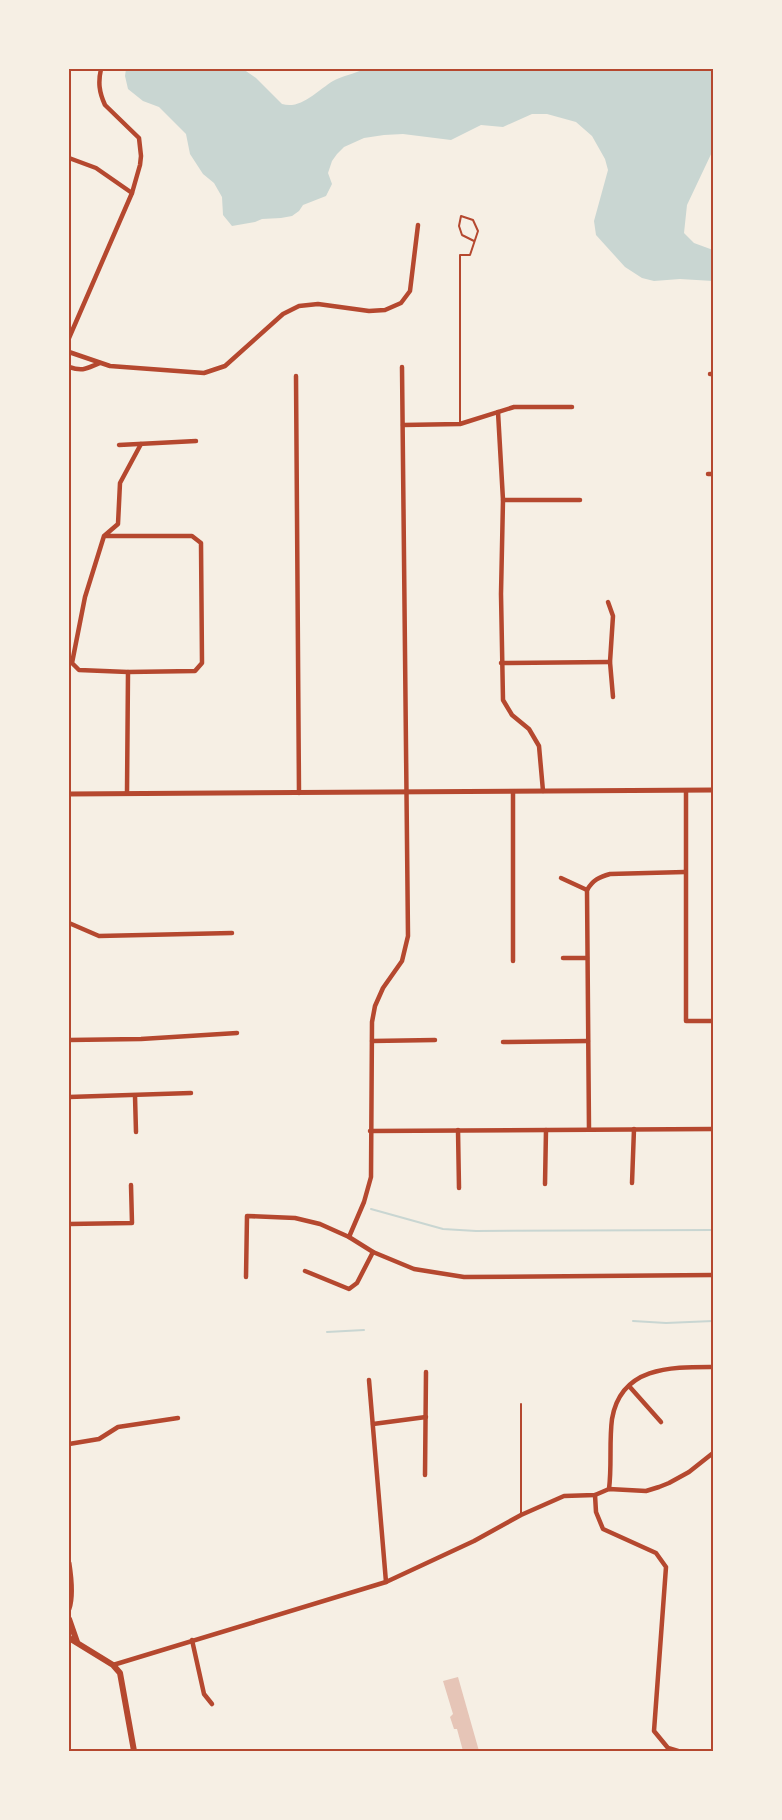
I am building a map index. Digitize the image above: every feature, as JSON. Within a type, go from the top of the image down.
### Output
[{"type":"main road","points":[[69,1618],[77,1643]]},
{"type":"main road","points":[[69,1638],[113,1665],[120,1673],[134,1751]]},
{"type":"street","points":[[69,338],[132,193],[140,165],[139,138],[105,105],[99,86],[101,69]]},
{"type":"street","points":[[69,158],[96,168],[132,193]]},
{"type":"street","points":[[69,352],[110,366],[204,373],[225,366],[283,314],[299,306],[318,304],[369,311],[386,310],[401,303],[410,291],[418,225]]},
{"type":"street","points":[[69,367],[78,370],[87,369],[100,363]]},
{"type":"street","points":[[349,1237],[364,1202],[370,1177],[372,1041],[375,1006],[383,988],[402,961],[408,936],[402,367]]},
{"type":"street","points":[[296,376],[299,793]]},
{"type":"street","points":[[404,425],[460,424],[514,407],[572,407]]},
{"type":"street","points":[[498,412],[502,500],[501,663],[503,700],[512,715],[529,729],[539,746],[543,791]]},
{"type":"street","points":[[119,445],[196,441]]},
{"type":"street","points":[[104,536],[192,536],[201,543],[202,663],[195,671],[79,670],[72,663],[85,597],[104,536],[118,524],[120,483],[141,444]]},
{"type":"street","points":[[502,500],[580,500]]},
{"type":"street","points":[[608,602],[613,616],[610,662],[613,697]]},
{"type":"street","points":[[501,663],[610,662]]},
{"type":"street","points":[[127,793],[128,672]]},
{"type":"street","points":[[686,790],[686,1021],[713,1021]]},
{"type":"street","points":[[69,794],[713,790]]},
{"type":"street","points":[[513,792],[513,961]]},
{"type":"street","points":[[589,1129],[587,890],[599,876],[685,872]]},
{"type":"street","points":[[561,878],[587,890]]},
{"type":"street","points":[[69,922],[99,936],[232,933]]},
{"type":"street","points":[[563,958],[587,958]]},
{"type":"street","points":[[69,1040],[141,1039],[237,1033]]},
{"type":"street","points":[[372,1041],[435,1040]]},
{"type":"street","points":[[503,1042],[588,1041]]},
{"type":"street","points":[[69,1102],[69,1097],[191,1093]]},
{"type":"street","points":[[135,1096],[136,1132]]},
{"type":"street","points":[[632,1183],[634,1129]]},
{"type":"street","points":[[370,1131],[713,1129]]},
{"type":"street","points":[[458,1130],[459,1188]]},
{"type":"street","points":[[545,1184],[546,1130]]},
{"type":"street","points":[[69,1224],[132,1223],[130,1185]]},
{"type":"street","points":[[246,1276],[247,1216],[295,1218],[320,1224],[349,1237],[373,1252],[414,1269],[464,1277],[713,1275]]},
{"type":"street","points":[[305,1271],[349,1290],[357,1283],[373,1252]]},
{"type":"street","points":[[609,1489],[612,1418],[616,1405],[629,1386],[643,1375],[659,1369],[713,1367]]},
{"type":"street","points":[[425,1475],[426,1372]]},
{"type":"street","points":[[369,1380],[386,1582]]},
{"type":"street","points":[[629,1386],[661,1422]]},
{"type":"street","points":[[373,1424],[426,1417]]},
{"type":"street","points":[[69,1444],[99,1439],[118,1427],[178,1418]]},
{"type":"street","points":[[113,1665],[386,1582],[564,1496],[596,1495],[609,1489],[646,1491],[669,1483],[689,1472],[713,1453]]},
{"type":"street","points":[[596,1495],[596,1512],[603,1529],[657,1553],[666,1567],[654,1731],[668,1748],[678,1751]]},
{"type":"street","points":[[69,1563],[72,1600],[69,1609]]},
{"type":"street","points":[[192,1640],[204,1694],[212,1704]]},
{"type":"lane","points":[[460,424],[460,255],[470,255],[478,231],[473,220],[461,216],[459,226],[462,235],[474,241]]},
{"type":"lane","points":[[521,1515],[522,1404]]},
{"type":"shaded area","points":[[126,69],[243,69],[256,78],[282,104],[289,105],[303,102],[333,81],[364,69],[713,69],[713,150],[687,205],[684,233],[694,243],[713,250],[713,281],[680,279],[654,281],[642,278],[625,267],[596,235],[594,221],[608,170],[605,159],[592,136],[576,122],[547,114],[532,114],[503,127],[481,125],[451,140],[403,134],[364,138],[344,147],[332,161],[328,173],[332,184],[326,196],[303,205],[292,216],[262,219],[232,226],[223,215],[222,197],[214,183],[203,174],[190,154],[186,134],[159,107],[143,101],[128,89]]},
{"type":"building","points":[[458,1677],[479,1751],[463,1751],[457,1729],[454,1729],[450,1717],[453,1714],[443,1681]]},
{"type":"waterway","points":[[371,1209],[443,1229],[476,1231],[713,1230]]},
{"type":"waterway","points":[[633,1321],[666,1323],[713,1321]]},
{"type":"waterway","points":[[327,1332],[364,1330]]}]
